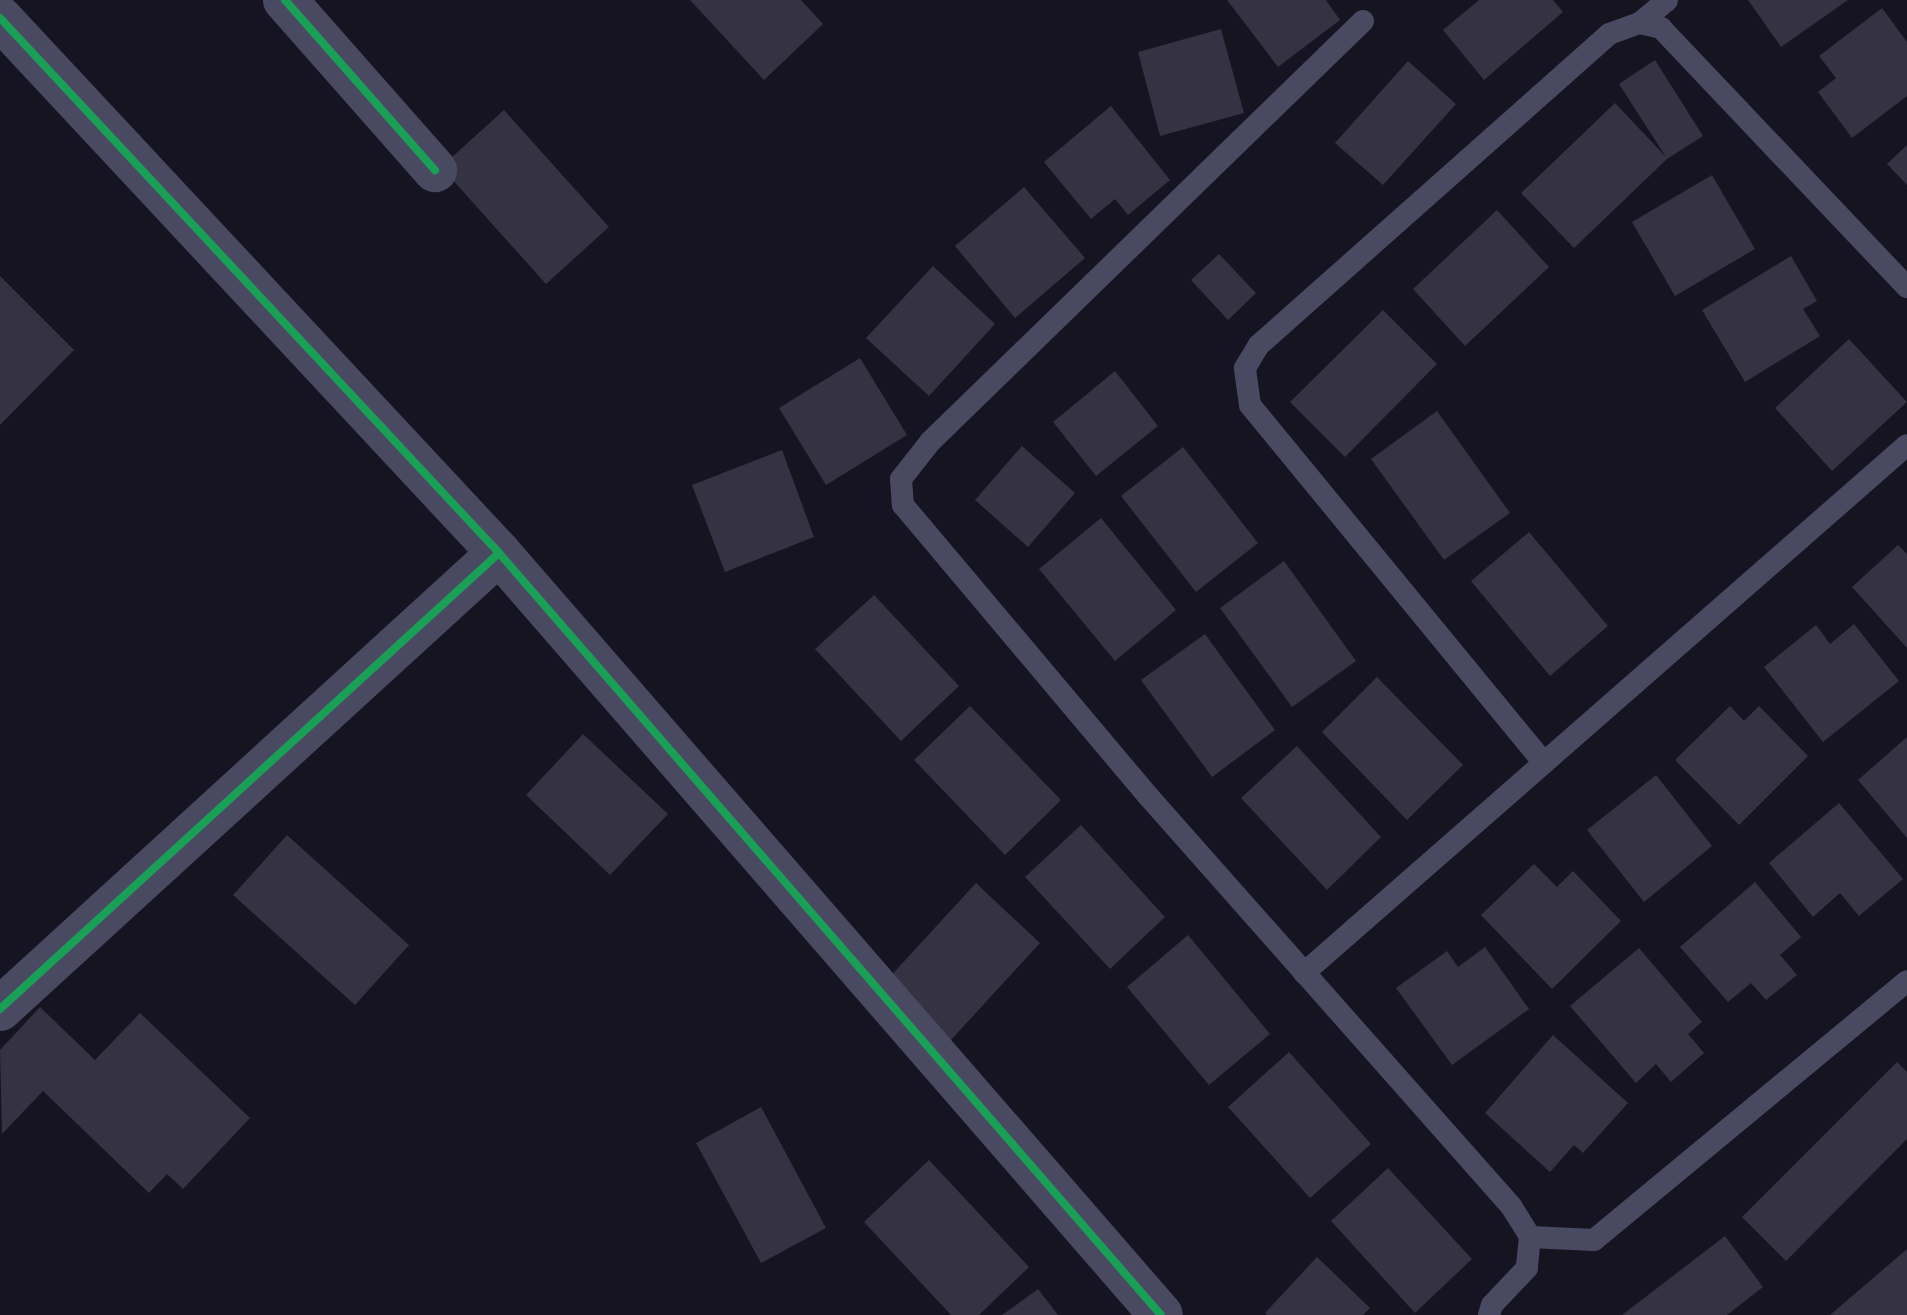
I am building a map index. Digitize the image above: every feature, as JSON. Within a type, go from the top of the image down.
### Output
[{"type":"street","points":[[285,0],[435,170]]},
{"type":"street","points":[[0,18],[499,553],[1161,1315]]},
{"type":"street","points":[[0,1009],[499,553]]},
{"type":"lane","points":[[1544,763],[1250,405],[1245,368],[1259,345],[1609,34],[1640,23],[1667,0]]},
{"type":"lane","points":[[1363,21],[930,442],[901,479],[903,505],[1149,797],[1511,1206],[1530,1237],[1527,1268],[1492,1305],[1489,1315]]},
{"type":"lane","points":[[1640,23],[1661,28],[1907,287]]},
{"type":"lane","points":[[1304,973],[1907,445]]},
{"type":"lane","points":[[1530,1237],[1594,1240],[1761,1105],[1907,981]]},
{"type":"building","points":[[690,0],[801,0],[823,24],[764,80]]},
{"type":"building","points":[[1227,0],[1326,0],[1340,20],[1278,67]]},
{"type":"building","points":[[1479,0],[1553,0],[1563,12],[1484,80],[1443,30]]},
{"type":"building","points":[[1748,0],[1848,0],[1781,47]]},
{"type":"building","points":[[1882,8],[1907,42],[1907,96],[1852,138],[1818,92],[1836,78],[1819,56]]},
{"type":"building","points":[[1221,29],[1244,113],[1160,136],[1138,52]]},
{"type":"building","points":[[1655,60],[1703,136],[1667,159],[1574,248],[1521,193],[1615,103],[1666,157],[1619,84]]},
{"type":"building","points":[[1408,61],[1456,104],[1383,185],[1335,143]]},
{"type":"building","points":[[1111,106],[1170,180],[1128,215],[1115,199],[1091,219],[1044,162]]},
{"type":"building","points":[[504,110],[609,227],[546,284],[441,167]]},
{"type":"building","points":[[1907,145],[1907,185],[1887,164]]},
{"type":"building","points":[[1712,175],[1755,249],[1675,296],[1632,222]]},
{"type":"building","points":[[1024,187],[1085,258],[1015,318],[955,246]]},
{"type":"building","points":[[1497,210],[1549,267],[1465,346],[1413,289]]},
{"type":"building","points":[[1219,254],[1256,293],[1228,320],[1191,280]]},
{"type":"building","points":[[1791,256],[1817,301],[1803,309],[1820,336],[1745,382],[1702,310]]},
{"type":"building","points":[[933,266],[995,324],[929,396],[866,338]]},
{"type":"building","points":[[0,276],[74,350],[0,425]]},
{"type":"building","points":[[1383,310],[1437,364],[1345,457],[1290,402]]},
{"type":"building","points":[[1849,339],[1907,402],[1832,471],[1775,408]]},
{"type":"building","points":[[860,358],[907,435],[826,485],[779,408]]},
{"type":"building","points":[[1115,371],[1158,426],[1096,476],[1053,422]]},
{"type":"building","points":[[1437,411],[1510,513],[1444,560],[1371,459]]},
{"type":"building","points":[[1022,446],[1075,493],[1028,547],[975,500]]},
{"type":"building","points":[[1183,447],[1258,543],[1196,592],[1121,496]]},
{"type":"building","points":[[782,450],[814,537],[725,572],[692,485]]},
{"type":"building","points":[[1101,518],[1176,610],[1115,661],[1039,569]]},
{"type":"building","points":[[1529,532],[1608,626],[1550,676],[1471,581]]},
{"type":"building","points":[[1898,545],[1907,554],[1907,648],[1852,587]]},
{"type":"building","points":[[1284,561],[1356,661],[1292,707],[1220,608]]},
{"type":"building","points":[[874,595],[959,686],[901,741],[815,649]]},
{"type":"building","points":[[1854,624],[1899,681],[1823,742],[1764,667],[1816,625],[1830,644]]},
{"type":"building","points":[[1205,634],[1275,730],[1212,777],[1141,680]]},
{"type":"building","points":[[1377,677],[1463,765],[1407,820],[1322,732]]},
{"type":"building","points":[[970,706],[1061,800],[1005,855],[914,760]]},
{"type":"building","points":[[1730,706],[1744,721],[1759,706],[1808,756],[1739,825],[1675,760]]},
{"type":"building","points":[[583,734],[668,814],[610,875],[526,795]]},
{"type":"building","points":[[1907,737],[1907,838],[1858,780]]},
{"type":"building","points":[[1297,746],[1381,837],[1327,890],[1241,798]]},
{"type":"building","points":[[1656,775],[1712,846],[1644,902],[1587,830]]},
{"type":"building","points":[[1839,803],[1903,879],[1859,916],[1840,893],[1813,917],[1769,863]]},
{"type":"building","points":[[1081,825],[1165,917],[1110,969],[1025,877]]},
{"type":"building","points":[[287,835],[409,945],[355,1005],[233,895]]},
{"type":"building","points":[[1534,864],[1557,887],[1573,871],[1621,921],[1552,989],[1481,915]]},
{"type":"building","points":[[1755,882],[1801,937],[1780,955],[1797,975],[1766,1000],[1751,983],[1728,1002],[1680,947]]},
{"type":"building","points":[[976,883],[1040,943],[950,1041],[886,981]]},
{"type":"building","points":[[1188,935],[1270,1034],[1209,1085],[1127,987]]},
{"type":"building","points":[[1485,947],[1529,1009],[1452,1065],[1396,988],[1447,951],[1458,967]]},
{"type":"building","points":[[1639,948],[1702,1022],[1688,1034],[1704,1053],[1671,1082],[1656,1064],[1636,1083],[1570,1006]]},
{"type":"building","points":[[40,1007],[95,1060],[140,1013],[250,1118],[183,1189],[167,1174],[149,1193],[43,1091],[2,1134],[0,1050]]},
{"type":"building","points":[[1553,1035],[1628,1103],[1583,1153],[1574,1145],[1550,1172],[1485,1113]]},
{"type":"building","points":[[1289,1052],[1371,1144],[1310,1198],[1228,1107]]},
{"type":"building","points":[[1897,1062],[1907,1072],[1907,1139],[1786,1261],[1742,1217]]},
{"type":"building","points":[[761,1107],[826,1228],[761,1263],[696,1143]]},
{"type":"building","points":[[929,1160],[1029,1267],[979,1315],[951,1315],[864,1222]]},
{"type":"building","points":[[1388,1168],[1472,1259],[1415,1313],[1331,1221]]},
{"type":"building","points":[[1725,1236],[1763,1287],[1727,1315],[1622,1315]]},
{"type":"building","points":[[1907,1249],[1907,1315],[1830,1315]]},
{"type":"building","points":[[1317,1257],[1370,1308],[1363,1315],[1267,1315],[1265,1313]]},
{"type":"building","points":[[1038,1289],[1058,1315],[1002,1315]]},
{"type":"cycle path","points":[[285,0],[435,170]]},
{"type":"cycle path","points":[[0,18],[499,553],[1161,1315]]},
{"type":"cycle path","points":[[0,1009],[499,553]]}]
